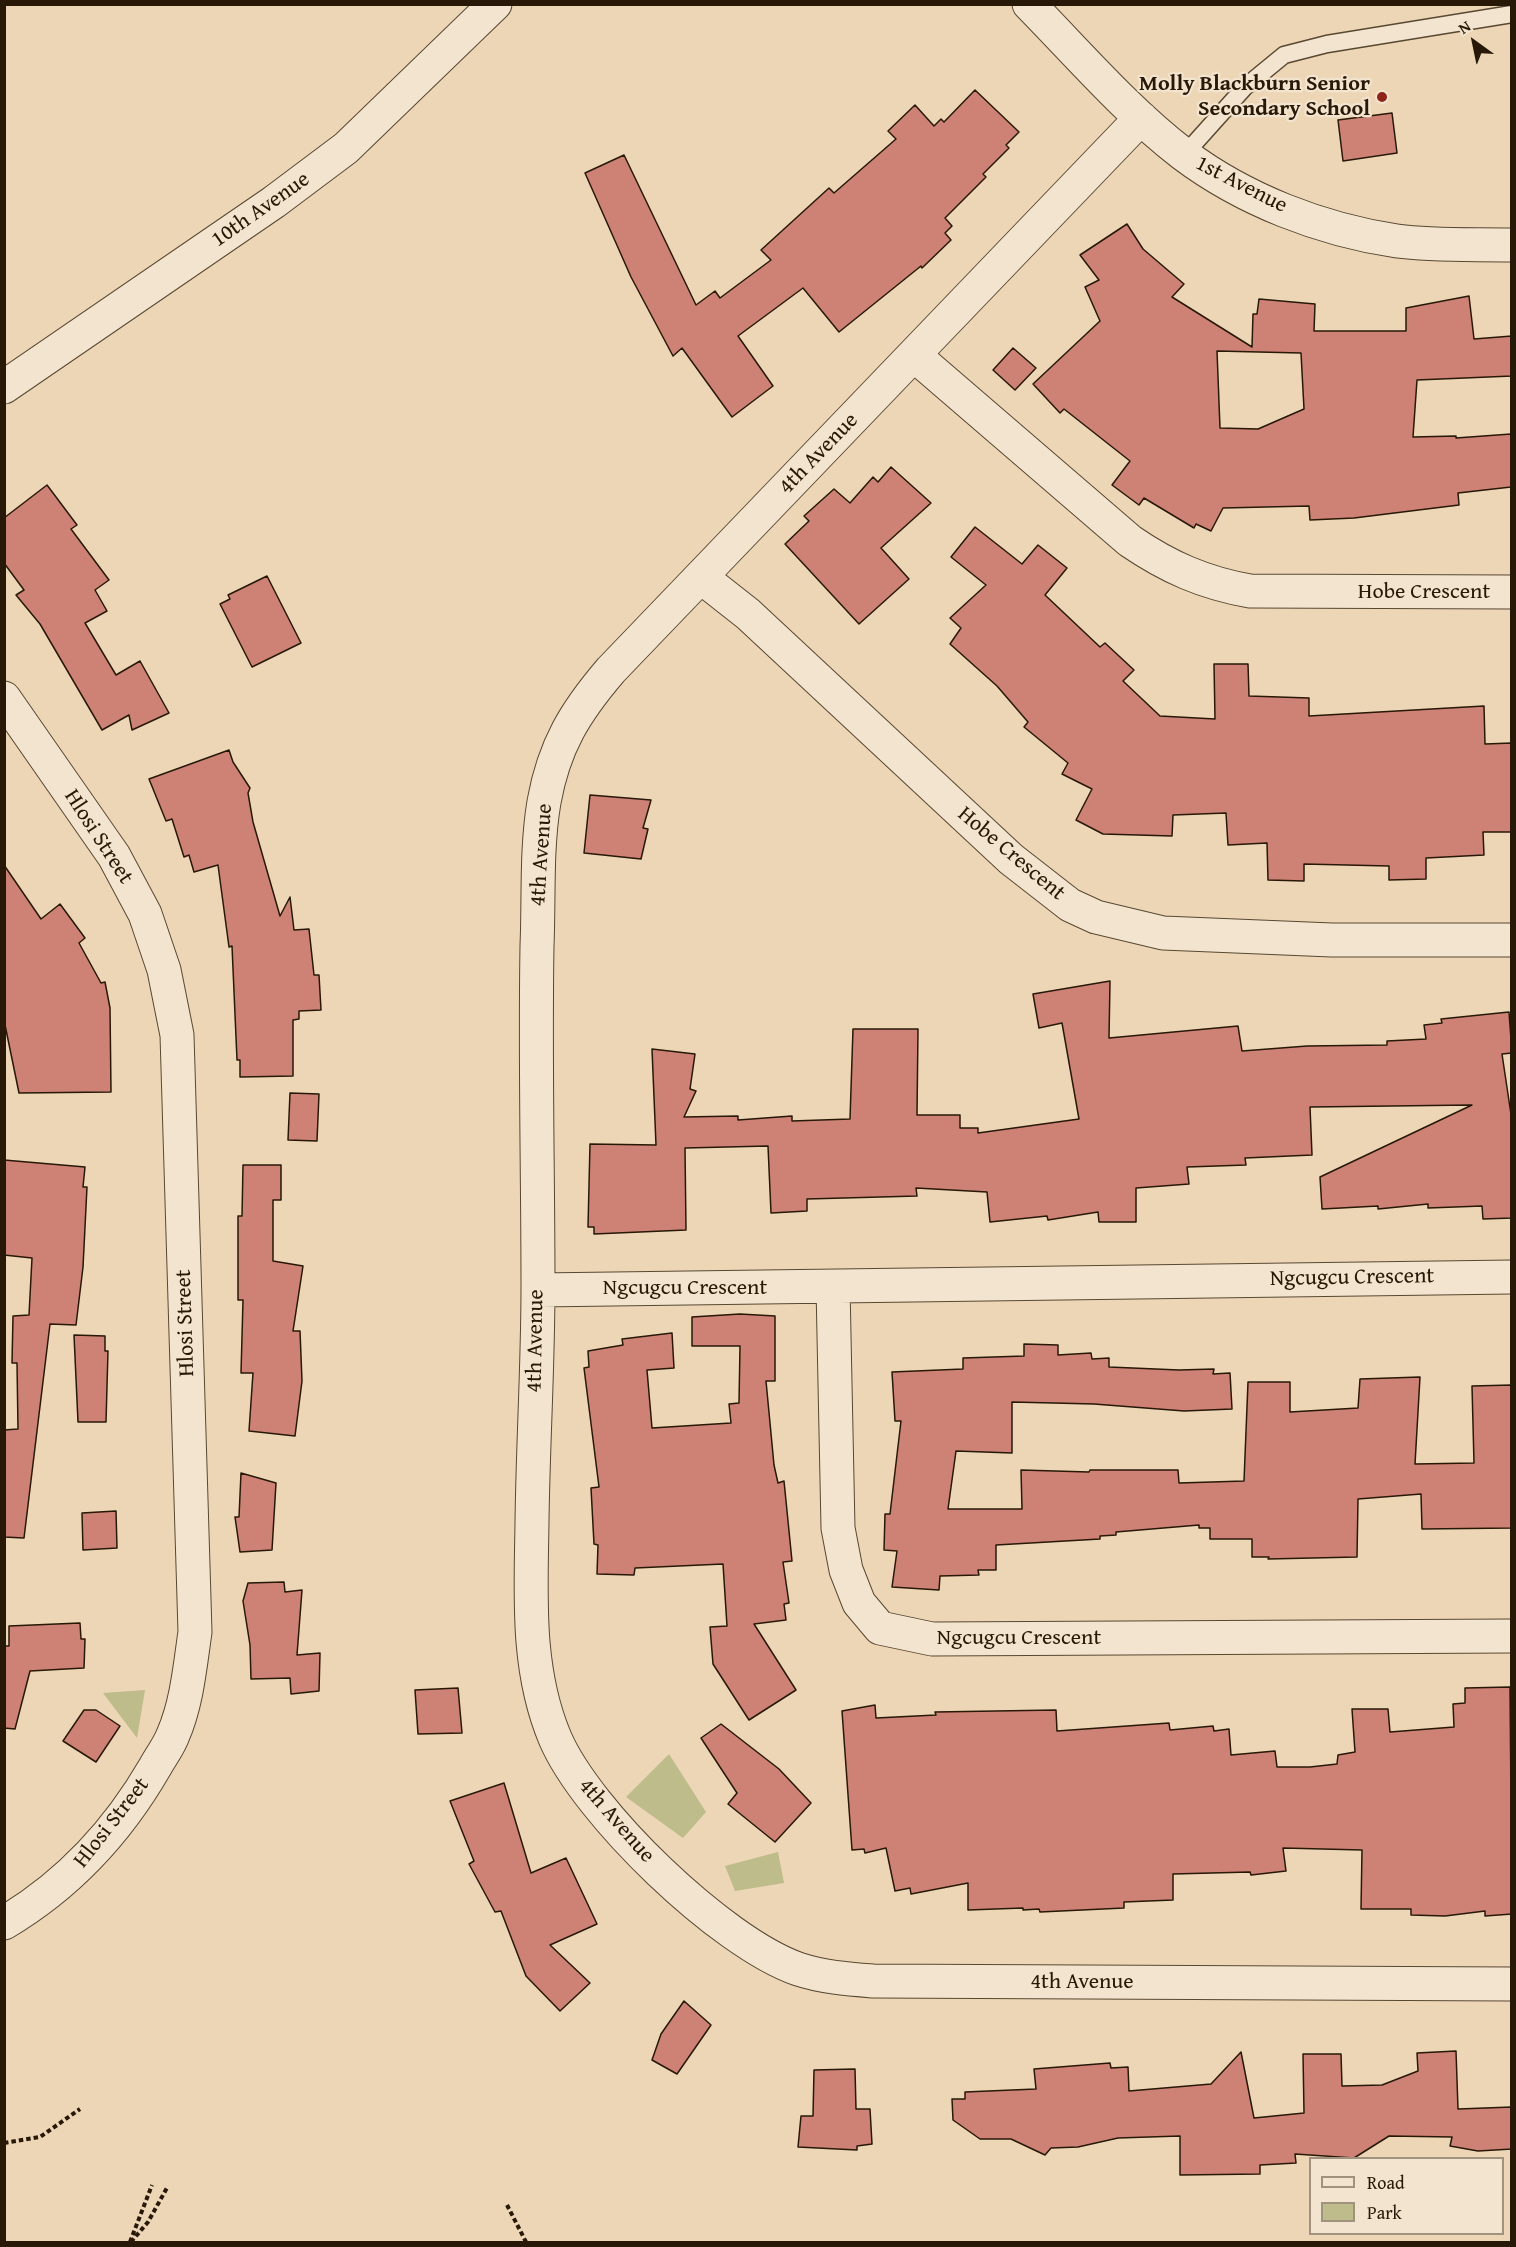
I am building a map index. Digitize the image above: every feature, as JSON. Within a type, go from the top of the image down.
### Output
[{"type":"street","name":"10th Avenue","points":[[4,387],[274,202],[346,148],[495,4]]},
{"type":"street","name":"1st Avenue","points":[[1029,4],[1141,118],[1184,155],[1261,200],[1351,232],[1400,241],[1512,244]]},
{"type":"street","name":"4th Avenue","points":[[1141,118],[611,670],[566,729],[553,762],[540,831],[535,1057],[538,1290],[531,1602],[535,1671],[542,1702],[567,1764],[592,1800],[668,1879],[731,1930],[763,1952],[797,1968],[829,1977],[873,1981],[1512,1984]]},
{"type":"street","name":"Hobe Crescent","points":[[914,355],[1130,540],[1160,561],[1186,574],[1216,585],[1250,591],[1512,592]]},
{"type":"street","name":"Hobe Crescent","points":[[701,577],[748,614],[1011,859],[1061,899],[1095,917],[1121,925],[1173,934],[1332,940],[1512,940]]},
{"type":"street","name":"Hlosi Street","points":[[4,1923],[37,1904],[82,1865],[137,1798],[173,1735],[188,1683],[195,1632],[177,1035],[164,970],[145,914],[114,856],[10,717]]},
{"type":"street","name":"Ngcugcu Crescent","points":[[538,1290],[1512,1277]]},
{"type":"street","name":"Ngcugcu Crescent","points":[[833,1287],[838,1528],[846,1570],[859,1603],[880,1629],[932,1639],[1512,1636]]},
{"type":"lane","points":[[1184,155],[1245,87],[1284,55],[1327,44],[1512,14]]},
{"type":"path","points":[[4,2143],[40,2137],[80,2109]]},
{"type":"path","points":[[130,2242],[152,2185]]},
{"type":"path","points":[[130,2242],[148,2223],[168,2186]]},
{"type":"path","points":[[507,2205],[526,2242]]},
{"type":"green space","points":[[145,1690],[137,1738],[103,1693]]},
{"type":"green space","points":[[669,1754],[706,1812],[683,1838],[626,1797]]},
{"type":"green space","points":[[778,1852],[784,1883],[735,1891],[725,1866]]},
{"type":"building","points":[[975,90],[1019,132],[1006,145],[1009,148],[983,174],[986,177],[945,218],[952,226],[945,233],[951,240],[922,268],[921,266],[839,332],[803,288],[738,336],[773,386],[732,417],[682,348],[673,356],[631,277],[585,173],[624,155],[696,305],[715,291],[720,298],[771,260],[761,250],[829,188],[834,193],[896,139],[888,131],[915,105],[934,126],[941,119],[944,122]]},
{"type":"building","points":[[1392,113],[1397,153],[1343,161],[1338,120]]},
{"type":"building","points":[[1127,224],[1143,249],[1184,284],[1172,297],[1252,347],[1253,314],[1257,314],[1259,299],[1315,304],[1314,331],[1406,331],[1406,308],[1469,296],[1474,339],[1512,336],[1512,376],[1417,380],[1413,437],[1456,436],[1456,438],[1511,434],[1511,487],[1458,493],[1459,505],[1354,518],[1310,520],[1309,506],[1223,508],[1211,531],[1196,524],[1194,528],[1144,498],[1139,505],[1112,485],[1130,461],[1064,409],[1060,413],[1033,384],[1100,321],[1085,287],[1099,280],[1080,255]],"holes":[[[1217,351],[1301,353],[1304,409],[1258,429],[1220,428]]]},
{"type":"building","points":[[1013,348],[1036,368],[1015,390],[993,370]]},
{"type":"building","points":[[891,467],[931,503],[881,548],[909,579],[859,624],[785,544],[809,521],[804,516],[834,489],[850,503],[873,477],[878,482]]},
{"type":"building","points":[[47,485],[77,525],[71,529],[109,580],[95,590],[107,611],[85,623],[116,675],[140,661],[169,713],[132,730],[129,715],[102,730],[40,624],[16,595],[24,590],[4,563],[4,518]]},
{"type":"building","points":[[975,527],[1022,564],[1038,545],[1067,568],[1045,595],[1100,647],[1105,643],[1134,670],[1123,681],[1160,716],[1215,719],[1214,664],[1248,664],[1249,696],[1309,698],[1309,716],[1484,706],[1485,744],[1512,743],[1512,832],[1483,832],[1484,855],[1426,858],[1426,879],[1389,880],[1389,866],[1304,864],[1304,881],[1268,880],[1267,843],[1228,845],[1226,813],[1173,815],[1172,836],[1103,834],[1076,820],[1092,789],[1062,774],[1068,763],[1024,727],[1028,722],[997,686],[950,644],[961,628],[950,618],[986,585],[951,557]]},
{"type":"building","points":[[267,576],[301,643],[252,667],[220,604],[230,599],[228,595]]},
{"type":"building","points":[[229,750],[233,762],[250,788],[248,793],[253,822],[280,916],[290,897],[294,930],[309,929],[314,975],[319,975],[321,1010],[299,1011],[299,1019],[293,1020],[293,1076],[240,1077],[240,1060],[237,1060],[232,946],[229,947],[218,865],[194,872],[189,855],[184,857],[172,819],[166,821],[149,779]]},
{"type":"building","points":[[590,795],[651,800],[643,828],[648,829],[641,859],[584,853]]},
{"type":"building","points":[[4,865],[41,919],[60,904],[85,938],[79,943],[101,983],[105,982],[110,1008],[111,1092],[19,1093],[4,1020]]},
{"type":"building","points":[[1110,981],[1109,1038],[1238,1026],[1242,1051],[1307,1046],[1387,1045],[1387,1041],[1426,1039],[1424,1025],[1442,1023],[1441,1019],[1509,1012],[1512,1053],[1502,1054],[1512,1121],[1512,1218],[1483,1219],[1482,1206],[1428,1208],[1428,1204],[1378,1209],[1378,1206],[1322,1209],[1320,1177],[1472,1105],[1310,1107],[1312,1155],[1245,1158],[1246,1165],[1187,1167],[1189,1184],[1136,1188],[1136,1222],[1099,1222],[1098,1212],[1048,1220],[1047,1216],[990,1222],[987,1192],[916,1188],[917,1196],[807,1199],[807,1211],[771,1213],[768,1146],[685,1148],[686,1230],[594,1234],[594,1227],[588,1227],[590,1144],[656,1145],[652,1049],[695,1054],[690,1089],[696,1091],[684,1117],[738,1116],[738,1120],[792,1116],[792,1121],[850,1119],[853,1029],[918,1029],[917,1115],[960,1115],[960,1128],[978,1128],[978,1133],[1079,1119],[1062,1023],[1039,1028],[1033,994]]},
{"type":"building","points":[[290,1093],[319,1094],[317,1141],[288,1140]]},
{"type":"building","points":[[4,1160],[85,1167],[83,1187],[87,1187],[83,1267],[76,1325],[50,1324],[24,1538],[4,1537],[4,1430],[18,1429],[17,1363],[12,1363],[13,1316],[29,1315],[32,1258],[4,1255]]},
{"type":"building","points":[[243,1165],[281,1165],[281,1200],[273,1200],[273,1261],[303,1266],[293,1331],[300,1331],[302,1381],[295,1436],[249,1431],[253,1373],[241,1373],[243,1300],[238,1300],[238,1216],[242,1216]]},
{"type":"building","points":[[740,1314],[775,1316],[775,1381],[766,1381],[774,1465],[778,1483],[784,1481],[792,1561],[783,1562],[789,1603],[784,1604],[786,1620],[754,1624],[796,1690],[749,1720],[713,1664],[710,1627],[727,1626],[723,1564],[635,1568],[634,1575],[597,1574],[598,1545],[594,1544],[591,1488],[599,1487],[584,1368],[589,1367],[588,1351],[623,1345],[622,1339],[672,1333],[674,1368],[647,1370],[652,1428],[731,1423],[729,1404],[739,1403],[740,1346],[692,1346],[692,1317]]},
{"type":"building","points":[[74,1335],[105,1336],[105,1351],[108,1351],[106,1422],[78,1422]]},
{"type":"building","points":[[1024,1344],[1058,1345],[1058,1355],[1091,1353],[1092,1359],[1109,1358],[1109,1367],[1214,1369],[1213,1374],[1230,1373],[1232,1409],[1184,1411],[1094,1404],[1012,1402],[1012,1453],[956,1451],[948,1509],[1022,1509],[1021,1470],[1089,1472],[1090,1470],[1178,1470],[1179,1483],[1244,1481],[1248,1382],[1290,1382],[1290,1412],[1358,1408],[1360,1379],[1420,1377],[1415,1464],[1474,1463],[1472,1386],[1512,1385],[1512,1528],[1422,1529],[1421,1494],[1358,1499],[1357,1557],[1268,1559],[1269,1557],[1252,1557],[1252,1539],[1210,1539],[1210,1528],[1199,1528],[1199,1525],[1116,1532],[1116,1535],[1100,1536],[1100,1539],[996,1545],[996,1570],[978,1570],[979,1575],[940,1576],[939,1590],[892,1587],[897,1551],[884,1550],[885,1514],[890,1514],[901,1421],[895,1421],[892,1372],[963,1369],[963,1358],[1024,1356]]},
{"type":"building","points":[[241,1473],[276,1483],[272,1550],[240,1552],[235,1517],[239,1517]]},
{"type":"building","points":[[116,1511],[117,1548],[83,1550],[82,1513]]},
{"type":"building","points":[[284,1582],[285,1592],[302,1590],[297,1655],[320,1653],[319,1691],[291,1694],[290,1678],[251,1679],[250,1645],[243,1601],[248,1583]]},
{"type":"building","points":[[80,1623],[81,1639],[85,1639],[84,1668],[30,1671],[15,1729],[4,1728],[4,1646],[9,1646],[9,1626]]},
{"type":"building","points":[[1510,1687],[1512,1914],[1485,1916],[1485,1911],[1445,1916],[1411,1915],[1411,1909],[1361,1909],[1362,1850],[1283,1848],[1286,1871],[1251,1875],[1250,1872],[1173,1874],[1173,1900],[1124,1902],[1124,1908],[1040,1912],[1039,1909],[1023,1910],[1023,1908],[968,1910],[968,1883],[911,1894],[910,1888],[895,1891],[886,1848],[865,1853],[864,1849],[852,1850],[842,1711],[875,1705],[876,1718],[936,1715],[935,1712],[1056,1710],[1057,1731],[1169,1723],[1170,1730],[1213,1726],[1214,1731],[1229,1729],[1231,1755],[1275,1751],[1277,1767],[1310,1767],[1337,1764],[1338,1755],[1355,1752],[1352,1709],[1388,1709],[1390,1732],[1454,1727],[1453,1704],[1465,1703],[1465,1688]]},
{"type":"building","points":[[458,1688],[462,1733],[418,1734],[415,1690]]},
{"type":"building","points":[[84,1710],[96,1710],[120,1726],[96,1762],[63,1741]]},
{"type":"building","points":[[721,1724],[779,1769],[811,1803],[775,1842],[728,1804],[737,1793],[701,1738]]},
{"type":"building","points":[[504,1783],[531,1873],[566,1858],[597,1924],[550,1945],[590,1983],[560,2011],[526,1976],[501,1911],[495,1912],[469,1864],[474,1861],[450,1801]]},
{"type":"building","points":[[684,2001],[711,2025],[677,2074],[652,2060],[661,2034]]},
{"type":"building","points":[[1456,2051],[1458,2109],[1512,2107],[1512,2149],[1478,2151],[1450,2146],[1452,2137],[1389,2136],[1356,2157],[1295,2154],[1296,2163],[1260,2165],[1260,2174],[1180,2175],[1180,2136],[1118,2138],[1078,2147],[1051,2148],[1045,2155],[1011,2139],[980,2139],[953,2120],[952,2099],[965,2099],[965,2092],[1036,2089],[1034,2069],[1110,2063],[1111,2068],[1128,2067],[1129,2091],[1211,2084],[1241,2052],[1254,2118],[1304,2113],[1303,2054],[1341,2054],[1342,2086],[1382,2085],[1418,2071],[1417,2053]]},
{"type":"building","points":[[855,2069],[856,2109],[870,2109],[872,2144],[857,2146],[857,2150],[798,2147],[801,2116],[813,2116],[814,2070]]},
{"type":"place","name":"Molly Blackburn Senior Secondary School","points":[[1382,97]]}]
